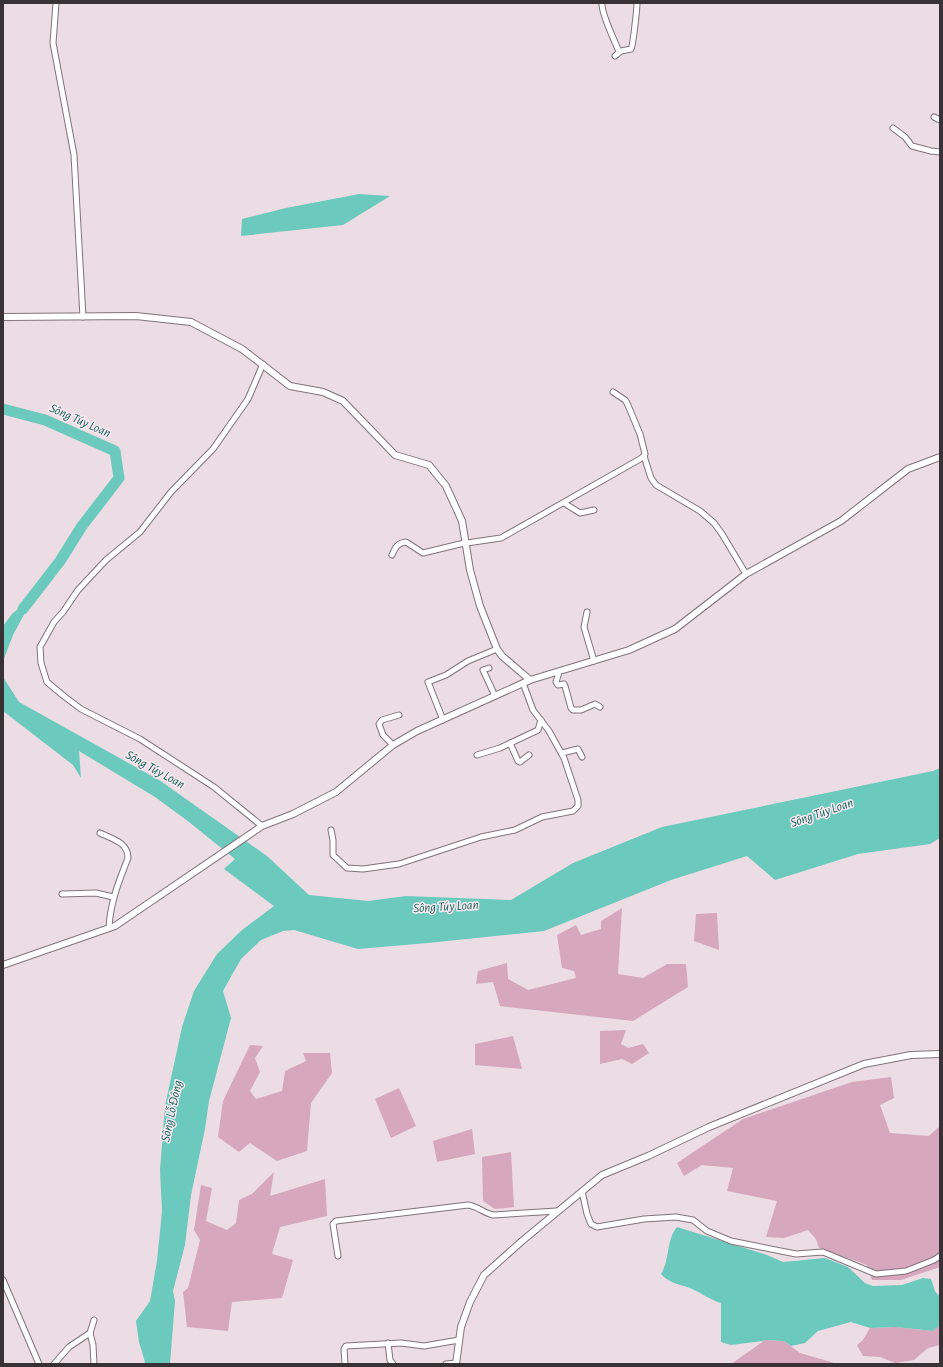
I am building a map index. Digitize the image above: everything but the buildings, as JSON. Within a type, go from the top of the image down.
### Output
[{"type":"street","points":[[56,3],[53,42],[74,155],[83,316]]},
{"type":"street","points":[[602,3],[601,8],[617,54],[631,49],[633,46],[637,3]]},
{"type":"street","points":[[934,117],[940,120]]},
{"type":"street","points":[[893,128],[905,137],[912,146],[940,152]]},
{"type":"street","points":[[3,317],[136,316],[192,322],[242,348],[290,386],[323,392],[343,401],[395,455],[429,465],[446,486],[462,521],[470,570],[480,606],[497,649],[502,656],[530,680]]},
{"type":"street","points":[[262,826],[214,787],[140,739],[81,709],[65,697],[47,682],[40,663],[40,647],[54,622],[78,590],[106,560],[140,532],[171,492],[213,449],[248,399],[263,364]]},
{"type":"street","points":[[613,392],[628,403],[640,434],[645,454],[644,456],[651,478],[656,485],[700,511],[714,523],[746,574]]},
{"type":"street","points":[[392,555],[396,546],[403,542],[406,542],[422,553],[460,544],[501,538],[644,456]]},
{"type":"street","points":[[3,964],[115,926],[262,826],[293,814],[336,792],[393,745],[417,731],[530,680],[629,650],[675,629],[746,574],[841,521],[908,469],[940,458]]},
{"type":"street","points":[[564,503],[580,513],[594,510]]},
{"type":"street","points":[[587,612],[584,627],[594,661]]},
{"type":"street","points":[[443,720],[428,682],[446,674],[468,661],[497,649]]},
{"type":"street","points":[[489,668],[483,670],[495,696]]},
{"type":"street","points":[[559,672],[556,682],[558,685],[564,684],[571,708],[573,710],[581,710],[595,704],[600,707]]},
{"type":"street","points":[[331,830],[333,855],[347,868],[363,870],[399,864],[482,837],[514,830],[542,818],[573,811],[578,806],[578,800],[562,753],[530,704],[523,683]]},
{"type":"street","points":[[393,745],[383,735],[376,723],[399,715]]},
{"type":"street","points":[[477,754],[500,748],[538,730],[541,720]]},
{"type":"street","points":[[510,743],[518,761],[520,762],[529,755]]},
{"type":"street","points":[[562,753],[578,748],[582,757]]},
{"type":"street","points":[[100,833],[125,846],[128,854],[128,858],[113,897],[109,928]]},
{"type":"street","points":[[62,894],[96,893],[113,897]]},
{"type":"street","points":[[446,1364],[456,1363],[461,1327],[470,1302],[484,1276],[558,1211],[602,1175],[648,1156],[709,1127],[864,1064],[910,1055],[940,1054]]},
{"type":"street","points":[[582,1192],[591,1224],[597,1227],[644,1219],[676,1217],[693,1220],[708,1231],[731,1240],[796,1254],[823,1252],[876,1274],[906,1271],[934,1260],[940,1256]]},
{"type":"street","points":[[338,1256],[333,1224],[336,1221],[468,1205],[493,1215],[558,1211]]},
{"type":"street","points":[[3,1280],[39,1364]]},
{"type":"street","points":[[94,1320],[90,1333],[93,1345],[94,1364]]},
{"type":"street","points":[[54,1364],[69,1347],[90,1333]]},
{"type":"street","points":[[345,1364],[344,1348],[346,1346],[401,1343],[424,1346],[459,1340]]},
{"type":"street","points":[[388,1343],[390,1360],[393,1364]]},
{"type":"shaded area","points":[[622,908],[618,974],[643,978],[667,964],[686,964],[688,987],[633,1021],[500,1006],[493,982],[476,984],[478,971],[507,963],[508,979],[528,990],[576,978],[574,971],[562,968],[557,935],[576,925],[581,935],[601,929],[601,921]]},
{"type":"shaded area","points":[[717,913],[719,950],[694,941],[696,914]]},
{"type":"shaded area","points":[[626,1030],[621,1044],[628,1048],[643,1044],[649,1053],[632,1064],[622,1059],[600,1064],[600,1031]]},
{"type":"shaded area","points":[[513,1036],[522,1069],[475,1065],[475,1044]]},
{"type":"shaded area","points":[[250,1045],[263,1046],[255,1058],[260,1072],[250,1091],[256,1099],[282,1091],[285,1071],[306,1061],[303,1053],[330,1053],[332,1073],[311,1103],[307,1151],[277,1161],[250,1143],[239,1152],[218,1137],[223,1101]]},
{"type":"shaded area","points":[[891,1077],[894,1098],[880,1105],[890,1133],[929,1136],[940,1126],[940,1267],[901,1280],[872,1280],[867,1265],[819,1248],[816,1239],[808,1230],[784,1238],[766,1237],[777,1201],[727,1191],[733,1168],[702,1165],[684,1176],[677,1163],[743,1119],[852,1082]]},
{"type":"shaded area","points":[[399,1088],[416,1126],[391,1138],[375,1099]]},
{"type":"shaded area","points":[[472,1129],[475,1154],[437,1162],[433,1141]]},
{"type":"shaded area","points":[[511,1152],[514,1207],[495,1209],[483,1201],[482,1157]]},
{"type":"shaded area","points":[[274,1172],[270,1196],[325,1179],[327,1216],[280,1227],[272,1254],[293,1260],[282,1298],[232,1302],[228,1331],[187,1327],[183,1292],[188,1288],[200,1240],[194,1230],[201,1185],[212,1188],[206,1221],[227,1230],[236,1223],[239,1200],[252,1194]]},
{"type":"shaded area","points":[[940,1325],[940,1345],[928,1348],[914,1360],[895,1363],[880,1357],[863,1356],[857,1345],[863,1340],[870,1328],[896,1327],[933,1331]]},
{"type":"shaded area","points":[[765,1340],[784,1341],[800,1353],[838,1364],[731,1364]]},
{"type":"water","points":[[359,194],[390,196],[343,225],[241,236],[242,219],[286,208]]},
{"type":"water","points":[[34,596],[13,635],[3,661],[3,626],[12,614]]},
{"type":"water","name":"Sông Lỗ Đông","points":[[3,677],[19,702],[159,780],[267,856],[309,895],[368,901],[406,896],[511,900],[573,863],[662,827],[933,771],[940,768],[940,838],[930,844],[858,854],[775,880],[747,856],[671,880],[544,931],[358,949],[294,930],[283,931],[261,940],[241,959],[223,991],[231,1018],[209,1101],[205,1129],[191,1195],[185,1245],[173,1291],[175,1301],[170,1364],[144,1364],[145,1362],[139,1342],[136,1321],[150,1301],[157,1261],[162,1211],[160,1170],[165,1106],[182,1027],[194,991],[217,954],[242,930],[274,906],[224,869],[235,859],[189,822],[155,797],[79,751],[81,778],[73,765],[3,711]]},
{"type":"water","points":[[677,1227],[767,1255],[783,1262],[825,1258],[848,1267],[865,1283],[873,1286],[902,1285],[923,1278],[931,1279],[935,1291],[938,1295],[940,1294],[940,1325],[933,1331],[896,1327],[870,1328],[851,1322],[818,1331],[805,1343],[791,1346],[784,1341],[765,1340],[731,1345],[721,1342],[721,1303],[692,1289],[671,1282],[661,1274],[666,1263],[671,1238]]},
{"type":"waterway","name":"Sông Túy Loan","points":[[3,409],[45,420],[115,451],[119,478],[82,526],[60,561],[23,609]]}]
